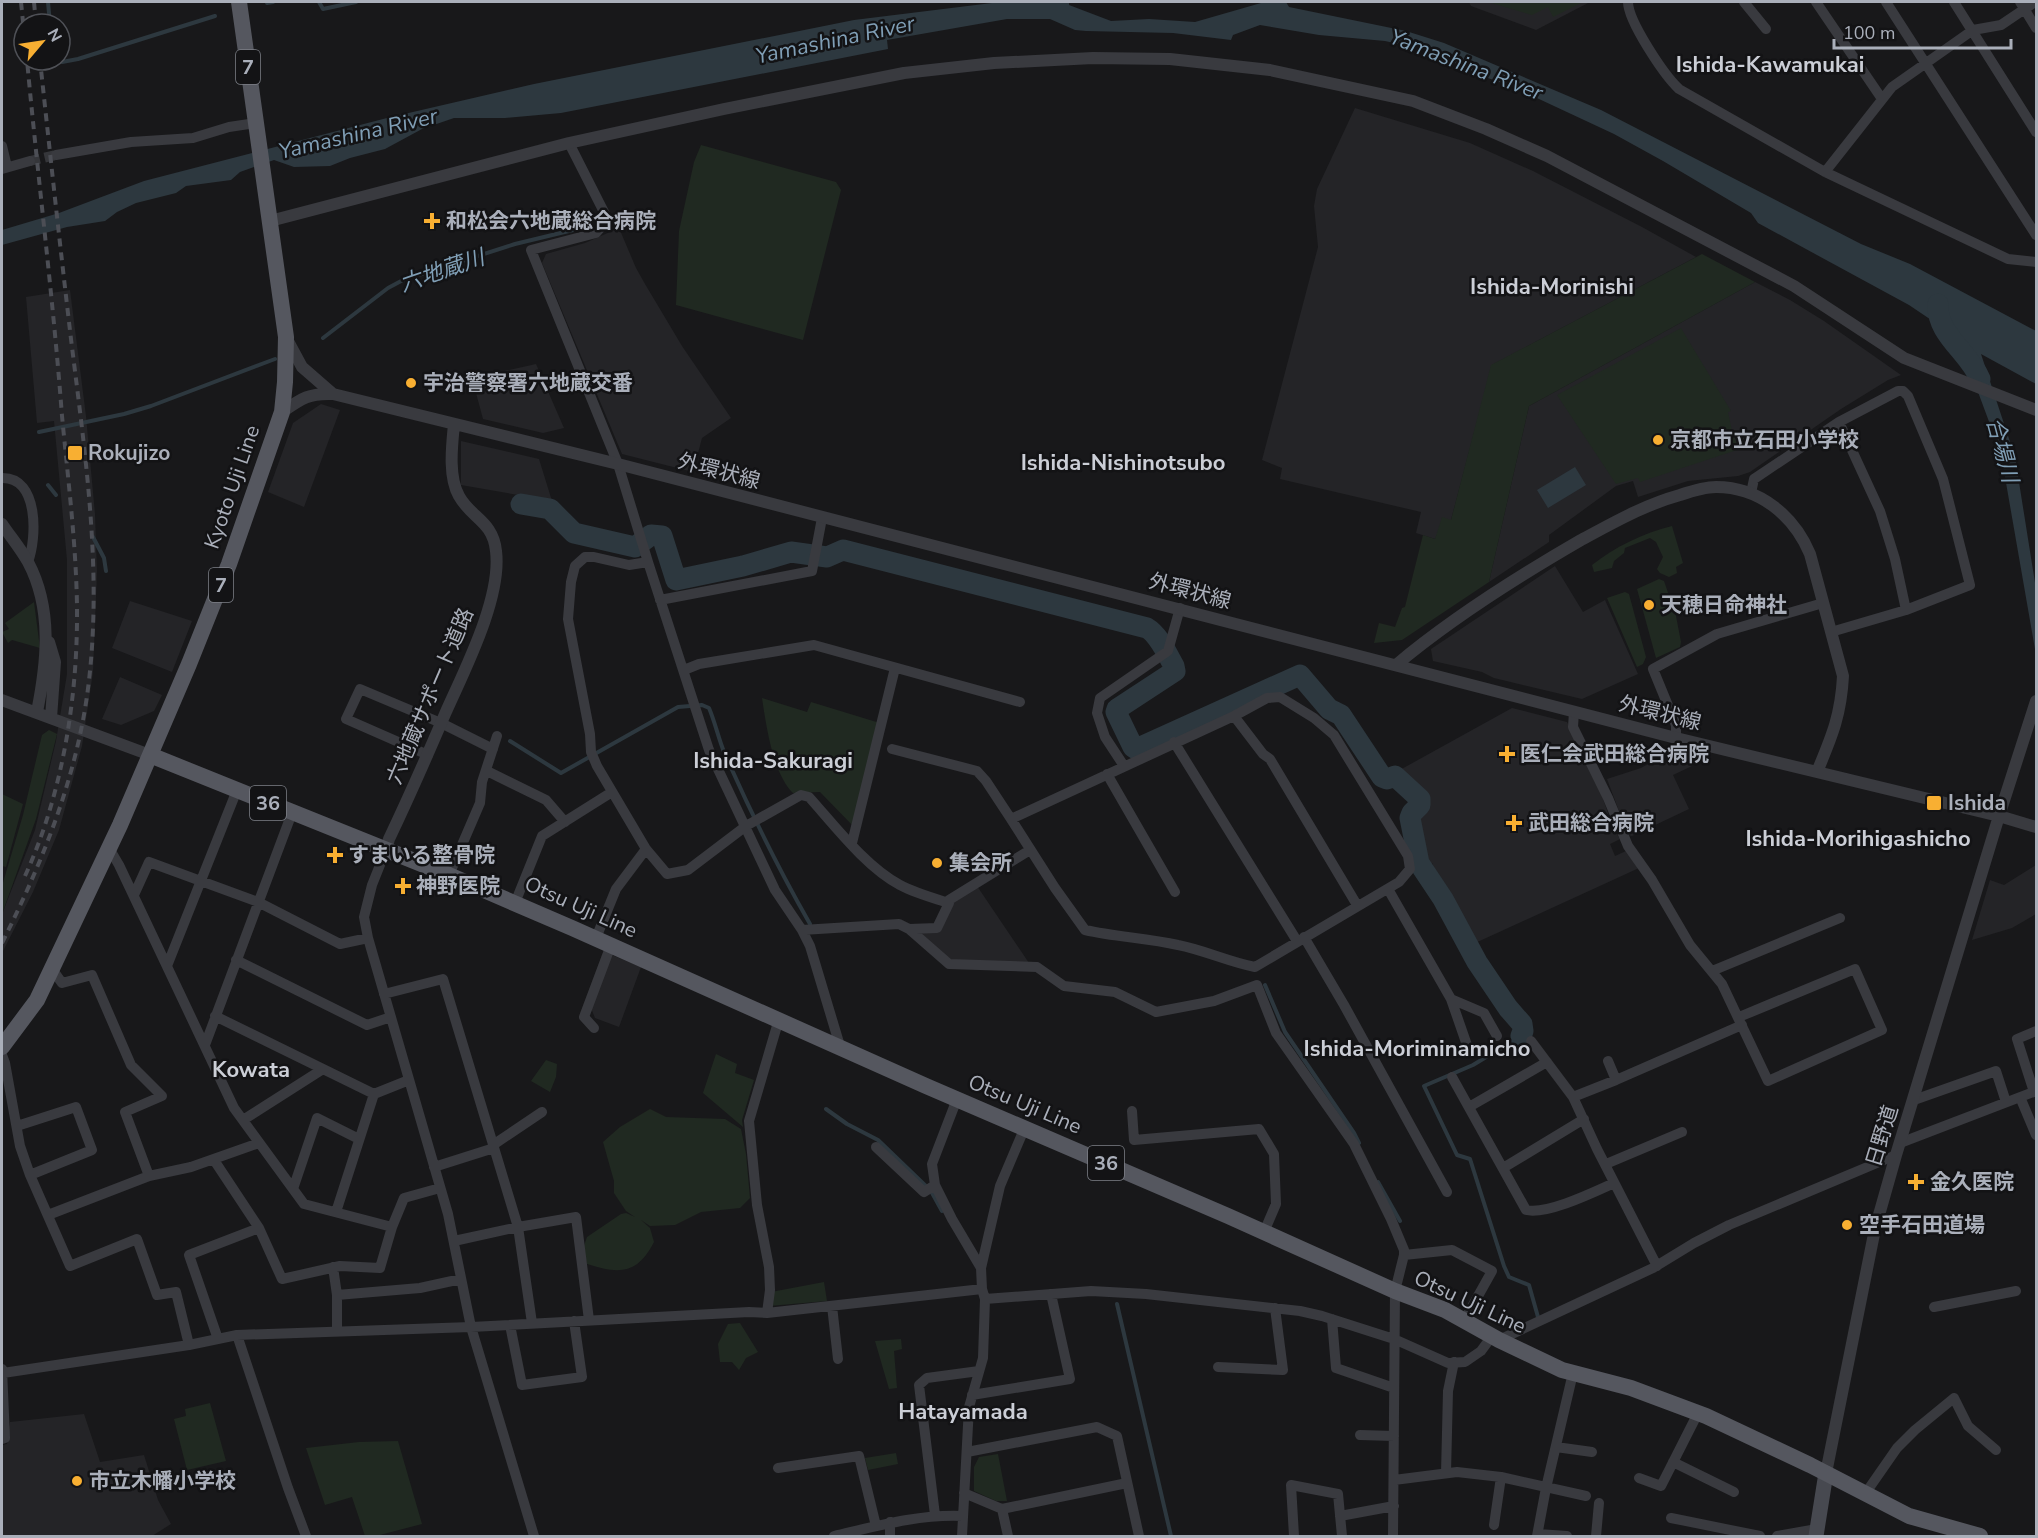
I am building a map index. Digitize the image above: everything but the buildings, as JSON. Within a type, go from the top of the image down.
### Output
[{"type":"main road","name":"Kyoto Uji Line","points":[[2,1047],[38,1000],[150,755],[229,564],[282,411],[286,337],[239,2]]},
{"type":"main road","name":"Otsu Uji Line","points":[[150,755],[449,875],[604,941],[957,1099],[1395,1291],[1445,1310],[1495,1338],[1562,1370],[1630,1388],[1698,1413],[1826,1473],[1908,1516],[1980,1536]]},
{"type":"main road","points":[[1817,1533],[1826,1473]]},
{"type":"street","points":[[1628,2],[1630,13],[1658,65],[1668,80],[1679,89],[1825,172],[2008,259],[2037,262]]},
{"type":"street","points":[[1744,2],[1766,29]]},
{"type":"street","points":[[1816,2],[1882,99]]},
{"type":"street","points":[[1886,2],[2037,235]]},
{"type":"street","points":[[1954,2],[2037,132]]},
{"type":"street","points":[[1825,172],[1892,87],[1973,30],[2001,25],[2022,5],[2035,2]]},
{"type":"street","points":[[2022,5],[2037,28]]},
{"type":"street","points":[[269,214],[569,143],[904,73],[993,63],[1093,58],[1170,59],[1270,70],[1413,101],[1486,129],[1537,152],[1794,286],[1904,358],[2037,410]]},
{"type":"street","points":[[56,155],[131,142],[193,138],[229,127],[257,127]]},
{"type":"street","points":[[569,143],[605,214],[604,224],[596,233],[531,250],[618,464],[709,750],[776,890],[802,930],[820,975],[840,1046]]},
{"type":"street","points":[[2,146],[4,168],[30,161]]},
{"type":"street","name":"外環状線","points":[[286,337],[302,367],[333,394]]},
{"type":"street","points":[[1751,493],[1754,479],[1839,422],[1898,391],[1903,391],[1908,396],[1943,479],[1970,585],[1906,609],[1831,632]]},
{"type":"street","name":"外環状線","points":[[282,411],[306,396],[315,393],[333,394],[618,464],[1676,738],[2037,827]]},
{"type":"street","points":[[1839,422],[1880,511],[1895,559],[1906,609]]},
{"type":"street","name":"六地蔵サポート道路","points":[[386,850],[480,636],[490,602],[497,558],[495,544],[483,520],[466,506],[454,485],[454,424]]},
{"type":"street","points":[[2,478],[12,478],[21,485],[32,504],[33,543],[28,562]]},
{"type":"street","points":[[1396,665],[1426,639],[1501,589],[1549,558],[1633,511],[1702,488],[1728,488],[1751,493],[1781,512],[1799,532],[1810,554],[1843,676],[1838,721],[1817,772]]},
{"type":"street","points":[[660,600],[812,571],[822,518]]},
{"type":"street","points":[[2,524],[28,562],[40,594],[47,635],[55,662],[51,718]]},
{"type":"street","points":[[648,562],[629,565],[585,557],[575,566],[571,582],[568,619],[590,734],[591,752],[646,849],[668,874],[688,870],[746,826],[801,795],[809,797],[876,868],[900,885],[949,903]]},
{"type":"street","points":[[1676,738],[1676,726],[1653,669],[1717,634],[1823,603]]},
{"type":"street","points":[[1124,766],[1105,737],[1096,713],[1100,698],[1165,653],[1180,608]]},
{"type":"street","points":[[37,712],[45,668],[47,635]]},
{"type":"street","points":[[684,670],[699,664],[814,645],[1020,702]]},
{"type":"street","points":[[852,843],[895,668]]},
{"type":"street","points":[[428,755],[346,719],[360,689],[441,723],[493,749]]},
{"type":"street","points":[[892,748],[977,771],[986,781],[1076,920],[1085,930],[1151,939],[1255,966],[1388,889],[1399,882],[1410,869],[1408,856],[1334,735],[1314,718],[1280,697],[1268,698],[1234,716],[1011,819]]},
{"type":"street","points":[[2,700],[150,755]]},
{"type":"street","name":"日野道","points":[[1826,1473],[1868,1261],[1898,1149],[1999,816],[2037,701]]},
{"type":"street","points":[[1573,1097],[1616,1080],[1740,1021],[1855,969],[1882,1030],[1768,1081],[1740,1021],[1722,984],[1690,945],[1652,880],[1628,846],[1608,798],[1573,727],[1574,712]]},
{"type":"street","points":[[1234,716],[1263,754],[1270,759],[1357,905]]},
{"type":"street","points":[[449,875],[480,803],[482,782],[497,736]]},
{"type":"street","points":[[1174,742],[1344,1005],[1447,1192]]},
{"type":"street","points":[[487,771],[546,800],[565,822]]},
{"type":"street","points":[[1107,774],[1175,892]]},
{"type":"street","points":[[167,966],[237,790]]},
{"type":"street","points":[[515,903],[542,836],[612,792]]},
{"type":"street","points":[[205,1046],[292,813]]},
{"type":"street","points":[[109,848],[134,895],[234,1108],[304,1204],[392,1227]]},
{"type":"street","points":[[594,1028],[584,1017],[616,889],[646,849]]},
{"type":"street","points":[[386,850],[372,885],[364,917],[368,938],[440,1188],[454,1241],[471,1327],[534,1536]]},
{"type":"street","points":[[909,929],[937,928],[949,900],[1030,850]]},
{"type":"street","points":[[134,895],[149,862],[258,902],[340,944],[368,938]]},
{"type":"street","points":[[1388,889],[1451,999],[1468,1048]]},
{"type":"street","points":[[1712,970],[1840,918]]},
{"type":"street","points":[[802,930],[899,924],[909,929],[950,964],[1037,967],[1064,986],[1115,992],[1156,1012],[1214,1001],[1257,986]]},
{"type":"street","points":[[236,960],[367,1025],[391,1017]]},
{"type":"street","points":[[1255,966],[1257,986],[1276,1033],[1353,1144],[1391,1219],[1404,1255],[1395,1291],[1393,1536]]},
{"type":"street","points":[[52,969],[62,983],[92,975],[131,1065],[162,1096],[125,1112],[149,1176]]},
{"type":"street","points":[[384,994],[443,979],[518,1227],[532,1323]]},
{"type":"street","points":[[1451,999],[1484,1013],[1497,1036]]},
{"type":"street","points":[[215,1016],[374,1094],[410,1080]]},
{"type":"street","points":[[767,1313],[770,1290],[769,1267],[757,1205],[749,1121],[779,1019]]},
{"type":"street","points":[[2,1439],[5,1438],[2,1371],[189,1345],[237,1335],[767,1313],[984,1294],[1051,1294],[1091,1291],[1146,1294],[1300,1311],[1394,1340],[1449,1363],[1465,1362],[1495,1338],[1657,1266],[1729,1225],[1898,1149],[2035,1091],[2017,1039],[2037,1031]]},
{"type":"street","points":[[1531,1041],[1573,1097],[1657,1266]]},
{"type":"street","points":[[2,1055],[16,1126],[30,1175],[70,1266],[137,1239],[157,1296],[176,1292],[189,1345]]},
{"type":"street","points":[[1608,1061],[1616,1080]]},
{"type":"street","points":[[1469,1107],[1547,1062]]},
{"type":"street","points":[[243,1120],[323,1069]]},
{"type":"street","points":[[1914,1100],[1996,1071],[2006,1102]]},
{"type":"street","points":[[1452,1077],[1526,1210],[1535,1212],[1569,1203],[1614,1183]]},
{"type":"street","points":[[336,1212],[374,1094]]},
{"type":"street","points":[[2020,1097],[2037,1135]]},
{"type":"street","points":[[957,1099],[932,1164],[935,1185],[951,1219],[981,1268]]},
{"type":"street","points":[[16,1126],[76,1107],[92,1150],[30,1175]]},
{"type":"street","points":[[1132,1111],[1134,1140],[1259,1129],[1274,1154],[1276,1204],[1264,1232]]},
{"type":"street","points":[[434,1167],[494,1147],[542,1112]]},
{"type":"street","points":[[293,1189],[317,1118],[359,1139]]},
{"type":"street","points":[[1503,1168],[1584,1119]]},
{"type":"street","points":[[962,1536],[969,1407],[983,1358],[984,1294],[981,1268],[1000,1186],[1025,1127]]},
{"type":"street","points":[[1606,1164],[1682,1132]]},
{"type":"street","points":[[48,1215],[149,1176],[191,1167],[259,1143]]},
{"type":"street","points":[[876,1147],[924,1192],[935,1185]]},
{"type":"street","points":[[214,1160],[259,1228],[282,1279],[333,1267],[380,1268],[392,1227],[404,1198],[440,1188]]},
{"type":"street","points":[[454,1241],[518,1227],[576,1218],[589,1320]]},
{"type":"street","points":[[218,1339],[189,1255],[259,1228]]},
{"type":"street","points":[[1404,1255],[1452,1250],[1492,1271],[1464,1321]]},
{"type":"street","points":[[333,1267],[337,1295],[337,1331]]},
{"type":"street","points":[[337,1295],[420,1288],[461,1279]]},
{"type":"street","points":[[1934,1307],[2016,1291]]},
{"type":"street","points":[[972,1395],[1070,1379],[1051,1294]]},
{"type":"street","points":[[832,1306],[838,1359]]},
{"type":"street","points":[[1218,1368],[1283,1370],[1275,1308]]},
{"type":"street","points":[[1332,1319],[1336,1368],[1394,1388]]},
{"type":"street","points":[[510,1325],[522,1385],[582,1377],[574,1321]]},
{"type":"street","points":[[237,1335],[306,1536]]},
{"type":"street","points":[[1446,1473],[1448,1391],[1455,1362]]},
{"type":"street","points":[[935,1515],[920,1385],[927,1377],[979,1371]]},
{"type":"street","points":[[1567,1536],[1538,1535],[1546,1488],[1573,1373]]},
{"type":"street","points":[[1865,1494],[1897,1448],[1954,1398],[1968,1426],[1996,1450]]},
{"type":"street","points":[[1639,1478],[1661,1486],[1698,1413]]},
{"type":"street","points":[[966,1452],[1097,1427],[1117,1436],[1139,1536]]},
{"type":"street","points":[[1360,1435],[1394,1436]]},
{"type":"street","points":[[1556,1446],[1592,1452]]},
{"type":"street","points":[[778,1468],[859,1456],[876,1526]]},
{"type":"street","points":[[1673,1462],[1734,1492]]},
{"type":"street","points":[[1394,1480],[1457,1472],[1501,1477],[1586,1496]]},
{"type":"street","points":[[1494,1525],[1501,1477]]},
{"type":"street","points":[[964,1493],[1002,1509],[1127,1483]]},
{"type":"street","points":[[1294,1536],[1291,1485],[1338,1494],[1342,1536]]},
{"type":"street","points":[[1596,1536],[1599,1503]]},
{"type":"street","points":[[1340,1516],[1394,1506]]},
{"type":"street","points":[[1002,1509],[1008,1536]]},
{"type":"street","points":[[834,1536],[890,1522],[935,1515],[963,1516]]},
{"type":"street","points":[[1671,1518],[1760,1536]]},
{"type":"street","points":[[890,1522],[890,1536]]},
{"type":"street","points":[[1777,1536],[1817,1533]]},
{"type":"shaded area","points":[[1469,2],[1590,2],[1536,30],[1471,6]]},
{"type":"shaded area","points":[[1488,2],[1583,2],[1553,17],[1548,7],[1532,15]]},
{"type":"shaded area","points":[[1355,108],[1470,143],[1533,171],[1696,257],[1492,365],[1451,520],[1435,539],[1416,533],[1421,512],[1280,479],[1282,468],[1262,460],[1318,247],[1314,206],[1317,189]]},
{"type":"shaded area","points":[[701,145],[836,182],[841,190],[803,340],[676,305],[679,231],[694,162]]},
{"type":"shaded area","points":[[619,228],[645,284],[682,346],[731,418],[702,438],[693,472],[622,454],[542,263],[546,254],[585,243]]},
{"type":"shaded area","points":[[1702,254],[1755,282],[1529,406],[1489,582],[1402,640],[1374,643],[1379,623],[1395,627],[1402,608],[1405,607],[1423,535],[1435,539],[1442,517],[1451,520],[1491,365]]},
{"type":"shaded area","name":"京都市立石田小学校","points":[[1755,282],[1824,321],[1901,375],[1888,380],[1841,409],[1750,472],[1738,476],[1688,481],[1638,497],[1633,481],[1616,486],[1549,535],[1549,542],[1489,582],[1529,406]]},
{"type":"shaded area","points":[[70,290],[86,416],[95,514],[97,572],[93,672],[82,746],[59,830],[33,892],[2,953],[2,914],[35,830],[56,741],[67,674],[67,560],[54,421],[37,423],[26,297]]},
{"type":"shaded area","points":[[1681,328],[1731,411],[1728,412],[1733,436],[1740,449],[1640,482],[1638,478],[1616,484],[1557,395]]},
{"type":"shaded area","points":[[536,364],[564,428],[543,433],[483,419],[472,378]]},
{"type":"shaded area","points":[[321,404],[340,410],[304,507],[268,492],[293,423]]},
{"type":"shaded area","points":[[461,441],[539,459],[552,501],[461,485]]},
{"type":"shaded area","points":[[1672,526],[1683,563],[1676,567],[1677,573],[1669,577],[1660,573],[1657,569],[1663,557],[1656,542],[1650,538],[1625,548],[1624,553],[1614,561],[1612,568],[1594,572],[1592,565],[1610,552],[1640,537]]},
{"type":"shaded area","points":[[1555,566],[1583,612],[1605,600],[1638,674],[1582,699],[1433,661],[1431,649]]},
{"type":"shaded area","points":[[1659,579],[1664,581],[1676,616],[1681,642],[1680,647],[1656,658],[1637,589]]},
{"type":"shaded area","points":[[1625,592],[1629,594],[1646,657],[1643,664],[1637,667],[1607,598]]},
{"type":"shaded area","points":[[130,601],[192,621],[172,672],[112,648]]},
{"type":"shaded area","points":[[34,602],[40,648],[12,640],[8,643],[2,632],[9,629],[5,623]]},
{"type":"shaded area","points":[[120,677],[162,695],[154,711],[121,725],[102,719]]},
{"type":"shaded area","points":[[762,698],[807,712],[811,702],[883,724],[855,828],[820,792],[793,793],[786,785],[771,748]]},
{"type":"shaded area","name":"武田総合病院","points":[[1512,708],[1567,722],[1596,779],[1614,830],[1620,839],[1610,844],[1615,856],[1626,851],[1639,868],[1473,944],[1432,863],[1428,864],[1421,853],[1415,817],[1430,802],[1423,792],[1398,771]]},
{"type":"shaded area","points":[[49,730],[57,734],[36,819],[2,914],[2,886],[23,815],[42,735]]},
{"type":"shaded area","name":"武田総合病院","points":[[1674,750],[1709,758],[1673,775],[1689,809],[1632,836],[1628,835],[1607,779],[1641,768]]},
{"type":"shaded area","points":[[2,794],[23,804],[6,867],[2,866]]},
{"type":"shaded area","points":[[2036,865],[2036,914],[2012,928],[1972,940],[1990,880],[2004,885]]},
{"type":"shaded area","points":[[977,886],[1029,963],[949,960],[921,937],[923,931],[937,931],[951,903]]},
{"type":"shaded area","points":[[612,955],[641,967],[619,1027],[595,1018],[591,1008]]},
{"type":"shaded area","points":[[716,1054],[737,1064],[735,1073],[754,1080],[742,1120],[743,1127],[703,1093]]},
{"type":"shaded area","points":[[546,1060],[557,1064],[556,1077],[550,1092],[531,1081]]},
{"type":"shaded area","points":[[650,1109],[666,1117],[725,1119],[741,1129],[750,1198],[740,1208],[701,1212],[675,1225],[650,1226],[641,1220],[650,1228],[654,1242],[641,1261],[634,1266],[618,1270],[587,1264],[583,1249],[587,1237],[621,1214],[626,1213],[635,1217],[626,1211],[614,1193],[614,1181],[603,1142],[620,1127]]},
{"type":"shaded area","points":[[824,1282],[827,1301],[769,1306],[771,1292]]},
{"type":"shaded area","points":[[740,1323],[758,1352],[746,1358],[739,1370],[732,1362],[720,1362],[718,1344],[728,1324]]},
{"type":"shaded area","points":[[901,1339],[902,1349],[894,1351],[897,1388],[889,1389],[875,1341]]},
{"type":"shaded area","points":[[210,1403],[226,1461],[187,1470],[174,1419],[186,1416],[185,1409]]},
{"type":"shaded area","name":"市立木幡小学校","points":[[84,1414],[100,1462],[144,1455],[158,1500],[171,1524],[152,1536],[2,1536],[2,1445],[7,1444],[10,1422]]},
{"type":"shaded area","points":[[398,1441],[422,1524],[376,1536],[365,1536],[352,1497],[325,1505],[306,1448],[359,1442]]},
{"type":"shaded area","points":[[896,1453],[898,1464],[868,1470],[865,1458]]},
{"type":"shaded area","points":[[998,1454],[1007,1501],[996,1501],[974,1491],[974,1467],[979,1457]]},
{"type":"water","name":"Yamashina River","points":[[1000,2],[1069,2],[1069,5],[1111,21],[1149,19],[1195,22],[1261,3],[1286,2],[1289,7],[1406,31],[1444,43],[1601,110],[1861,244],[1910,264],[2036,331],[2036,384],[1981,354],[2015,457],[2036,589],[2036,655],[2001,454],[1958,338],[1909,305],[1758,223],[1751,213],[1614,134],[1429,51],[1385,41],[1319,35],[1260,25],[1233,35],[1231,40],[1173,33],[1075,30],[1050,19],[1007,19],[887,40],[888,49],[561,113],[505,118],[454,118],[422,129],[385,149],[330,166],[294,167],[274,160],[240,172],[231,180],[186,186],[176,193],[136,203],[105,221],[67,227],[2,245],[2,230],[59,213],[144,181],[387,118],[534,84],[854,20]]},
{"type":"water","points":[[1575,467],[1586,485],[1548,508],[1537,490]]},
{"type":"waterway","points":[[48,2],[49,12]]},
{"type":"waterway","points":[[267,3],[273,2]]},
{"type":"waterway","points":[[319,2],[323,9],[356,2]]},
{"type":"waterway","points":[[72,60],[215,16]]},
{"type":"waterway","name":"六地蔵川","points":[[323,338],[388,288],[403,280],[515,244],[573,230]]},
{"type":"waterway","name":"合場川","points":[[1938,304],[1942,325],[1969,360],[1980,379]]},
{"type":"waterway","name":"六地蔵川","points":[[39,432],[151,406],[275,359]]},
{"type":"waterway","points":[[48,485],[56,495]]},
{"type":"waterway","points":[[521,504],[550,509],[574,533],[635,547],[651,535],[662,536],[676,580],[743,566],[791,552],[827,557],[843,550],[1147,628],[1162,645],[1175,671],[1117,709],[1116,712],[1136,749],[1300,675],[1329,709],[1341,715],[1382,777],[1387,779],[1395,776],[1420,799],[1420,805],[1410,818],[1419,863],[1443,899],[1477,962],[1508,1008],[1522,1024],[1521,1036]]},
{"type":"waterway","points":[[93,537],[104,558],[106,571]]},
{"type":"waterway","points":[[510,741],[561,773],[678,707],[702,705],[709,708],[724,752],[744,796],[810,924]]},
{"type":"waterway","points":[[1265,985],[1285,1032],[1359,1143]]},
{"type":"waterway","points":[[1521,1036],[1473,1065],[1424,1086],[1457,1155],[1470,1159],[1504,1266],[1509,1277],[1529,1285],[1538,1317]]},
{"type":"waterway","points":[[826,1109],[847,1124],[878,1140],[931,1191],[942,1211]]},
{"type":"waterway","points":[[1378,1182],[1400,1221]]},
{"type":"waterway","points":[[1117,1304],[1171,1536]]},
{"type":"tunnel","points":[[30,161],[56,155]]},
{"type":"railway","points":[[21,2],[22,12]]},
{"type":"railway","points":[[34,2],[35,12]]},
{"type":"railway","points":[[25,876],[49,811],[66,744],[77,640],[71,511],[28,72]]},
{"type":"railway","points":[[2,943],[29,887],[62,800],[79,740],[91,663],[93,617],[91,524],[41,72]]},
{"type":"place","name":"和松会六地蔵総合病院","points":[[432,221]]},
{"type":"place","name":"宇治警察署六地蔵交番","points":[[411,383]]},
{"type":"place","name":"京都市立石田小学校","points":[[1658,440]]},
{"type":"place","name":"Rokujizo","points":[[75,453]]},
{"type":"place","name":"天穂日命神社","points":[[1649,605]]},
{"type":"place","name":"医仁会武田総合病院","points":[[1507,754]]},
{"type":"place","name":"Ishida","points":[[1934,803]]},
{"type":"place","name":"武田総合病院","points":[[1514,823]]},
{"type":"place","name":"すまいる整骨院","points":[[335,855]]},
{"type":"place","name":"集会所","points":[[937,863]]},
{"type":"place","name":"神野医院","points":[[403,886]]},
{"type":"place","name":"金久医院","points":[[1916,1182]]},
{"type":"place","name":"空手石田道場","points":[[1847,1225]]},
{"type":"place","name":"市立木幡小学校","points":[[77,1481]]},
{"type":"district","name":"Ishida-Kawamukai","points":[[1770,65]]},
{"type":"district","name":"Ishida-Morinishi","points":[[1552,287]]},
{"type":"district","name":"Ishida-Nishinotsubo","points":[[1123,463]]},
{"type":"district","name":"Ishida-Sakuragi","points":[[773,761]]},
{"type":"district","name":"Ishida-Morihigashicho","points":[[1858,839]]},
{"type":"district","name":"Ishida-Moriminamicho","points":[[1417,1049]]},
{"type":"district","name":"Kowata","points":[[251,1070]]},
{"type":"district","name":"Hatayamada","points":[[963,1412]]}]
